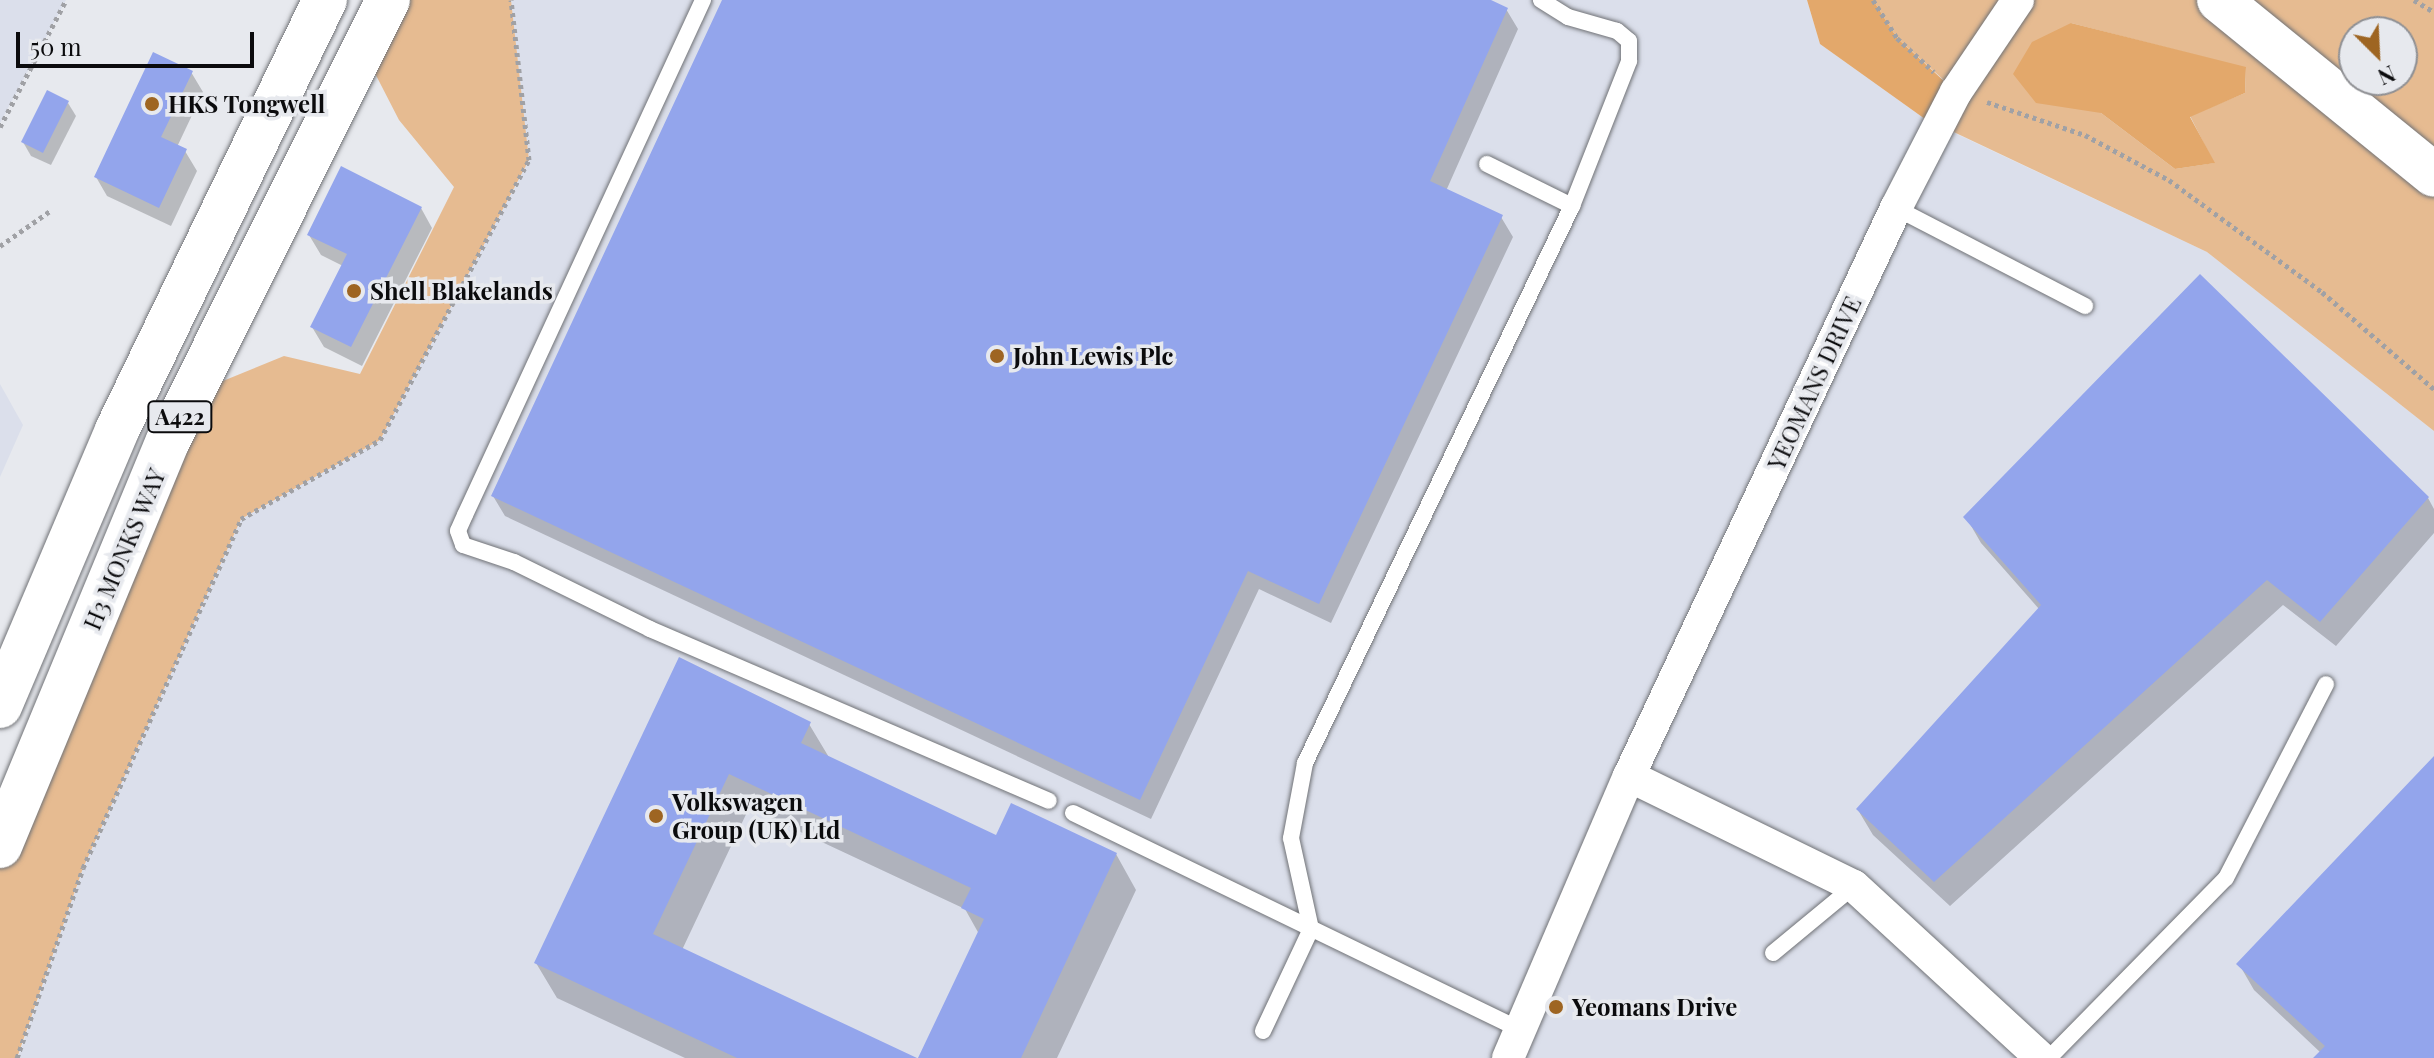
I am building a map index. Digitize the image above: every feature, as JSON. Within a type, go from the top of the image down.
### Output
[{"type":"main road","name":"A422","points":[[0,706],[117,430],[325,0]]},
{"type":"main road","name":"H3 MONKS WAY","points":[[0,846],[168,441],[388,0]]},
{"type":"main road","points":[[2219,0],[2434,175]]},
{"type":"street","name":"YEOMANS DRIVE","points":[[1516,1045],[1629,776],[1896,208],[1956,92],[2018,0]]},
{"type":"street","points":[[1629,776],[1854,886],[2041,1058]]},
{"type":"lane","points":[[703,0],[465,515],[458,531],[463,545],[514,562],[650,629],[1049,801]]},
{"type":"lane","points":[[1263,1031],[1311,929],[1291,838],[1305,763],[1572,206],[1629,61],[1629,41],[1541,0]]},
{"type":"lane","points":[[1487,164],[1572,206]]},
{"type":"lane","points":[[1896,208],[2085,306]]},
{"type":"lane","points":[[2049,1058],[2226,878],[2326,684]]},
{"type":"lane","points":[[1073,813],[1311,929],[1516,1045]]},
{"type":"lane","points":[[1773,953],[1854,886]]},
{"type":"path","points":[[0,127],[66,0]]},
{"type":"path","points":[[17,1058],[83,868],[241,519],[380,440],[529,160],[511,0]]},
{"type":"path","points":[[1873,0],[1897,38],[1956,92],[2085,135],[2169,180],[2322,292],[2434,389]]},
{"type":"path","points":[[2414,0],[2434,12]]},
{"type":"path","points":[[0,246],[50,211]]},
{"type":"shaded area","points":[[0,0],[66,0],[0,123]]},
{"type":"shaded area","points":[[388,0],[511,0],[529,160],[380,440],[241,519],[83,868],[17,1058],[0,1058],[0,846],[191,394],[284,356],[360,374],[454,187],[399,120],[363,50]]},
{"type":"shaded area","points":[[511,0],[1807,0],[1820,44],[1925,119],[2207,252],[2434,431],[2434,1058],[18,1058],[83,868],[241,519],[380,440],[529,160]]},
{"type":"shaded area","points":[[1807,0],[1873,0],[1897,38],[1956,92],[1925,119],[1820,44]]},
{"type":"shaded area","points":[[1873,0],[2434,0],[2434,431],[2207,252],[1941,126],[1956,91],[1897,38]],"holes":[[[2071,23],[2246,68],[2245,93],[2190,116],[2214,163],[2175,169],[2101,113]]]},
{"type":"shaded area","points":[[2071,23],[2246,67],[2245,93],[2190,117],[2215,163],[2175,169],[2101,113],[2036,103],[2013,74],[2032,42]]},
{"type":"shaded area","points":[[0,384],[23,425],[0,477]]},
{"type":"building","name":"John Lewis Plc","points":[[722,0],[1491,0],[1508,8],[1430,181],[1503,215],[1319,604],[1248,571],[1140,800],[491,496]]},
{"type":"building","name":"HKS Tongwell","points":[[153,52],[193,71],[161,137],[187,149],[159,208],[94,177]]},
{"type":"building","points":[[47,90],[69,101],[43,153],[21,142]]},
{"type":"building","name":"Shell Blakelands","points":[[341,166],[422,207],[351,347],[310,327],[347,254],[307,235]]},
{"type":"building","points":[[2200,274],[2429,497],[2320,622],[2267,580],[1934,882],[1856,809],[2041,605],[1963,517]]},
{"type":"building","points":[[679,657],[811,722],[801,743],[996,835],[1011,803],[1117,853],[1021,1058],[918,1058],[984,919],[961,908],[971,888],[729,774],[653,934],[917,1058],[737,1058],[534,963]]},
{"type":"building","points":[[2434,756],[2434,1058],[2313,1058],[2325,1046],[2236,964]]},
{"type":"place","name":"HKS Tongwell","points":[[152,104]]},
{"type":"place","name":"Shell Blakelands","points":[[354,291]]},
{"type":"place","name":"John Lewis Plc","points":[[997,356]]},
{"type":"place","name":"Volkswagen Group (UK) Ltd","points":[[656,816]]},
{"type":"place","name":"Yeomans Drive","points":[[1556,1007]]}]
